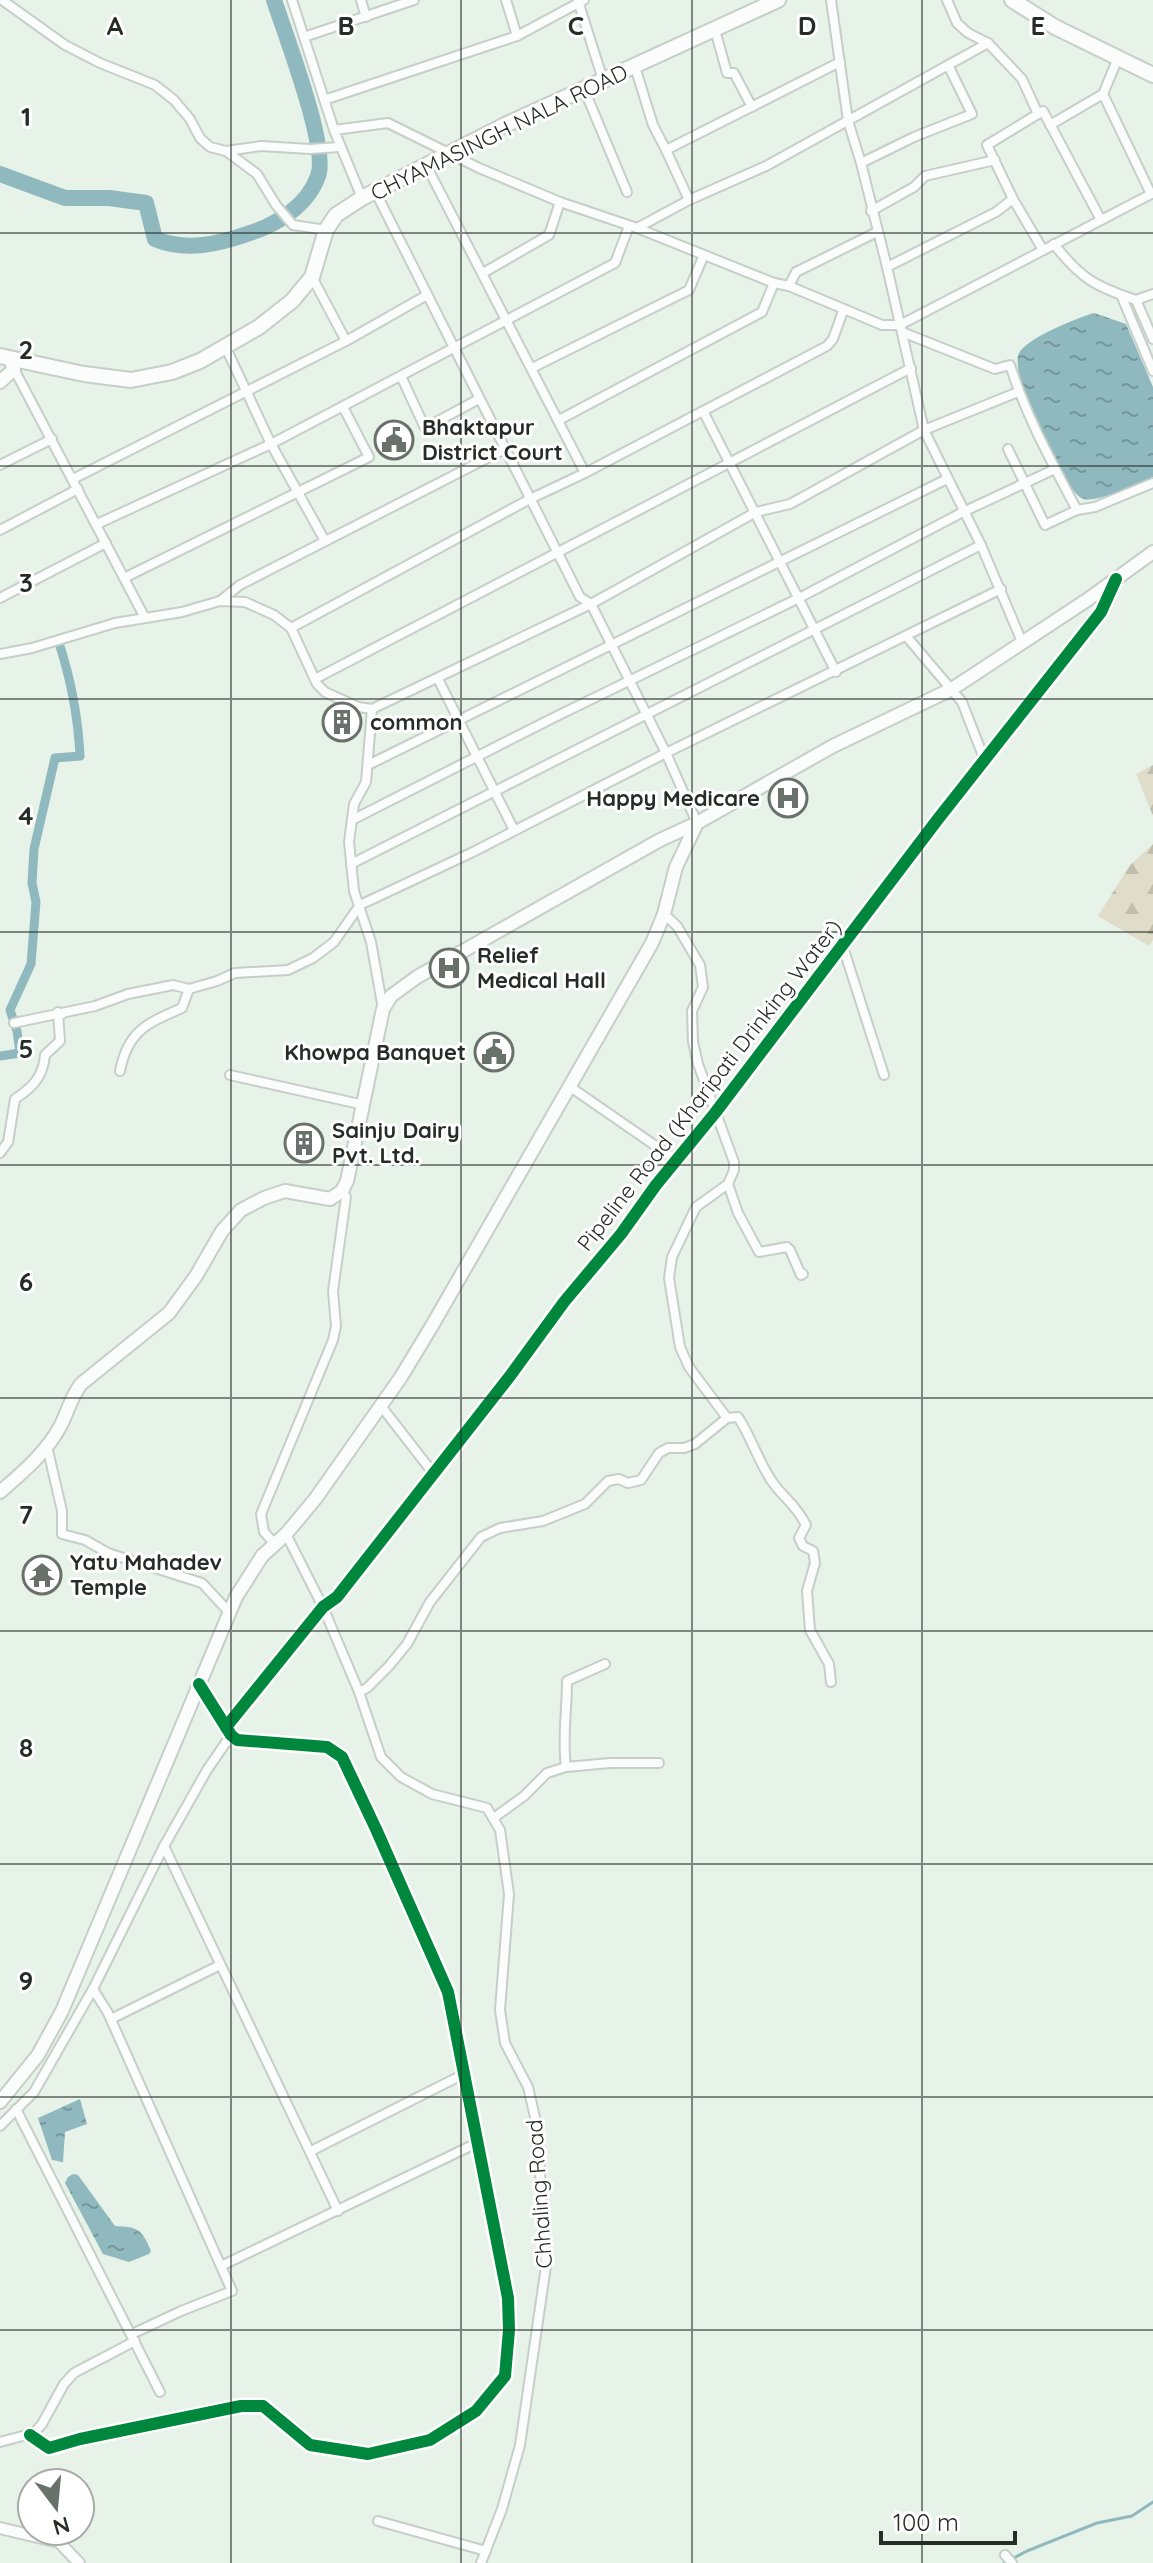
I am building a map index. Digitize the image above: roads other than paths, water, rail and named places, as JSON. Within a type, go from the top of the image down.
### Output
[{"type":"main road","name":"CHYAMASINGH NALA ROAD","points":[[8,361],[131,380],[172,372],[226,348],[292,301],[312,277],[326,230],[336,215],[368,194],[448,152],[778,0]]},
{"type":"main road","points":[[1012,0],[1046,22],[1153,75]]},
{"type":"main road","points":[[0,382],[8,361]]},
{"type":"main road","points":[[0,1492],[47,1446],[81,1384],[169,1313],[196,1276],[222,1231],[241,1210],[285,1191],[327,1199],[342,1191],[347,1181],[383,1009],[391,996],[417,977],[660,840],[697,823],[833,746],[952,689],[1153,552]]},
{"type":"main road","points":[[0,2102],[38,2055],[62,2011],[229,1612],[256,1564],[316,1498],[381,1406],[433,1324],[635,975],[664,914],[676,867],[697,823]]},
{"type":"street","points":[[2,0],[65,45],[155,85],[174,100],[190,119],[200,138],[210,147],[226,151],[261,146],[335,147]]},
{"type":"street","points":[[292,0],[334,130],[335,147],[368,194],[427,295],[580,597],[591,604],[630,680],[697,823]]},
{"type":"street","points":[[361,0],[366,17]]},
{"type":"street","points":[[304,37],[414,0]]},
{"type":"street","points":[[506,0],[517,36]]},
{"type":"street","points":[[831,0],[848,121],[887,267],[924,430],[981,545],[1022,642]]},
{"type":"street","points":[[947,0],[957,23],[968,33],[988,43],[1022,79],[1038,114]]},
{"type":"street","points":[[324,100],[517,36],[580,1],[603,80]]},
{"type":"street","points":[[715,30],[727,73],[734,73],[752,107]]},
{"type":"street","points":[[97,524],[271,444],[615,263],[633,227],[766,166],[988,43]]},
{"type":"street","points":[[1050,125],[1103,94],[1118,58]]},
{"type":"street","points":[[666,150],[840,62]]},
{"type":"street","points":[[861,163],[972,114],[948,65]]},
{"type":"street","points":[[635,67],[653,125],[689,200]]},
{"type":"street","points":[[584,89],[627,192]]},
{"type":"street","points":[[901,328],[1152,194],[1103,94]]},
{"type":"street","points":[[1043,250],[1013,199],[987,145],[1043,111],[1101,220]]},
{"type":"street","points":[[334,130],[388,123],[560,202],[789,286],[843,311],[882,325],[901,328],[995,369],[1010,365],[1018,392],[1077,510]]},
{"type":"street","points":[[226,151],[257,174],[293,225],[326,230]]},
{"type":"street","points":[[871,211],[914,187],[925,176],[995,160]]},
{"type":"street","points":[[426,165],[585,473]]},
{"type":"street","points":[[887,267],[996,212],[1013,199]]},
{"type":"street","points":[[483,273],[549,235],[560,202]]},
{"type":"street","points":[[789,286],[796,272],[877,232]]},
{"type":"street","points":[[1054,244],[1092,283],[1136,300],[1153,294]]},
{"type":"street","points":[[532,368],[689,290],[704,255]]},
{"type":"street","points":[[312,277],[346,341]]},
{"type":"street","points":[[559,420],[762,312],[774,283]]},
{"type":"street","points":[[73,479],[346,341],[427,295]]},
{"type":"street","points":[[1121,295],[1153,371]]},
{"type":"street","points":[[1136,300],[1153,339]]},
{"type":"street","points":[[291,628],[530,499],[827,346],[833,339],[843,311]]},
{"type":"street","points":[[226,348],[271,444],[325,541]]},
{"type":"street","points":[[8,361],[145,618]]},
{"type":"street","points":[[315,679],[911,368]]},
{"type":"street","points":[[401,376],[425,428],[479,399]]},
{"type":"street","points":[[0,654],[32,648],[115,623],[182,612],[220,601],[245,602],[274,615],[291,628],[315,679],[325,692],[358,707],[372,709],[591,604],[756,512],[790,504],[924,430],[1018,392]]},
{"type":"street","points":[[124,578],[369,457],[343,407]]},
{"type":"street","points":[[703,411],[836,672]]},
{"type":"street","points":[[0,465],[52,439]]},
{"type":"street","points":[[220,601],[240,585],[505,449]]},
{"type":"street","points":[[1008,449],[1045,525],[1153,483]]},
{"type":"street","points":[[352,820],[799,598],[963,512],[1055,469]]},
{"type":"street","points":[[368,765],[947,479]]},
{"type":"street","points":[[0,530],[78,489]]},
{"type":"street","points":[[0,598],[106,543]]},
{"type":"street","points":[[351,864],[981,545]]},
{"type":"street","name":"Pipeline Road (Kharipati Drinking Water)","points":[[0,2126],[34,2092],[93,1989],[164,1846],[229,1731],[323,1607],[337,1597],[564,1302],[621,1234],[938,819],[1101,612],[1116,579]]},
{"type":"street","points":[[14,1023],[173,985],[189,989],[235,973],[288,970],[313,958],[334,942],[360,905],[473,852],[666,753],[1001,589]]},
{"type":"street","points":[[907,637],[962,702],[985,761]]},
{"type":"street","points":[[438,679],[514,830]]},
{"type":"street","points":[[372,709],[366,782],[354,804],[349,842],[354,891],[371,942],[383,1009]]},
{"type":"street","points":[[664,914],[677,926],[700,965],[703,987],[692,1011],[691,1026],[698,1064],[734,1162],[728,1184],[696,1207],[672,1257],[669,1278],[680,1347],[689,1367],[727,1418]]},
{"type":"street","points":[[843,947],[884,1075]]},
{"type":"street","points":[[120,1071],[122,1058],[141,1027],[182,1008],[189,989]]},
{"type":"street","points":[[58,1012],[68,1016]]},
{"type":"street","points":[[0,1153],[8,1142],[15,1099],[31,1088],[43,1073],[45,1055],[60,1041],[58,1012]]},
{"type":"street","points":[[230,1075],[364,1105]]},
{"type":"street","points":[[569,1086],[676,1160]]},
{"type":"street","points":[[728,1184],[738,1213],[759,1252],[787,1247],[803,1274]]},
{"type":"street","points":[[275,1544],[264,1532],[261,1514],[333,1340],[336,1326],[333,1291],[346,1197],[342,1191]]},
{"type":"street","points":[[381,1406],[433,1473]]},
{"type":"street","points":[[359,1692],[389,1666],[407,1644],[430,1602],[481,1537],[500,1528],[543,1521],[585,1504],[608,1481],[619,1479],[628,1483],[641,1480],[659,1453],[668,1448],[695,1444],[727,1418],[738,1417],[769,1477],[796,1506],[806,1525],[799,1538],[803,1546],[813,1551],[815,1563],[807,1591],[810,1630],[829,1664],[831,1682]]},
{"type":"street","points":[[47,1446],[62,1511],[62,1534],[85,1540],[108,1553],[202,1583],[229,1612]]},
{"type":"street","points":[[286,1534],[323,1607],[359,1692],[381,1757],[401,1777],[432,1794],[487,1808],[495,1817],[517,1802],[547,1773],[566,1767],[610,1763],[659,1763]]},
{"type":"street","points":[[566,1767],[567,1681],[605,1664]]},
{"type":"street","points":[[30,2435],[49,2448],[241,2406],[263,2406],[310,2445],[368,2454],[430,2440],[476,2411],[505,2376],[508,2298],[448,1992],[342,1757],[327,1747],[237,1740],[199,1684]]},
{"type":"street","name":"Chhaling Road","points":[[481,2563],[502,2509],[520,2445],[546,2266],[537,2126],[528,2087],[505,2043],[500,2010],[509,1894],[500,1830],[495,1817]]},
{"type":"street","points":[[164,1846],[338,2211]]},
{"type":"street","points":[[111,2019],[220,1965]]},
{"type":"street","points":[[0,2442],[30,2435],[42,2424],[64,2384],[74,2373],[193,2306],[232,2291],[111,2019],[93,1989]]},
{"type":"street","points":[[311,2151],[464,2074]]},
{"type":"street","points":[[16,2109],[160,2392]]},
{"type":"street","points":[[221,2266],[479,2142]]},
{"type":"street","points":[[378,2521],[486,2551]]},
{"type":"street","points":[[0,2528],[59,2542],[79,2563]]},
{"type":"street","points":[[1005,2555],[1012,2563]]},
{"type":"water","points":[[1094,313],[1126,324],[1153,387],[1153,477],[1108,495],[1084,499],[1064,477],[1040,432],[1029,408],[1018,365],[1019,353],[1032,341]]},
{"type":"water","points":[[80,2099],[87,2124],[65,2132],[63,2162],[52,2160],[38,2118]]},
{"type":"water","points":[[73,2174],[78,2175],[115,2226],[133,2228],[141,2233],[151,2251],[149,2254],[129,2262],[103,2254],[65,2183]]},
{"type":"waterway","points":[[0,174],[65,198],[109,198],[146,203],[155,239],[179,245],[203,245],[227,240],[281,219],[307,196],[318,176],[320,162],[312,117],[274,0]]},
{"type":"waterway","points":[[0,1056],[20,1053],[10,1010],[31,964],[36,902],[32,883],[34,849],[55,758],[80,756],[73,697],[58,640]]},
{"type":"waterway","points":[[1004,2563],[1097,2523],[1132,2516],[1153,2502]]},
{"type":"place","name":"Bhaktapur District Court","points":[[394,440]]},
{"type":"place","name":"common","points":[[342,722]]},
{"type":"place","name":"Happy Medicare","points":[[788,798]]},
{"type":"place","name":"Relief Medical Hall","points":[[449,968]]},
{"type":"place","name":"Khowpa Banquet","points":[[494,1052]]},
{"type":"place","name":"Sainju Dairy Pvt. Ltd.","points":[[304,1143]]},
{"type":"place","name":"Yatu Mahadev Temple","points":[[42,1575]]}]
